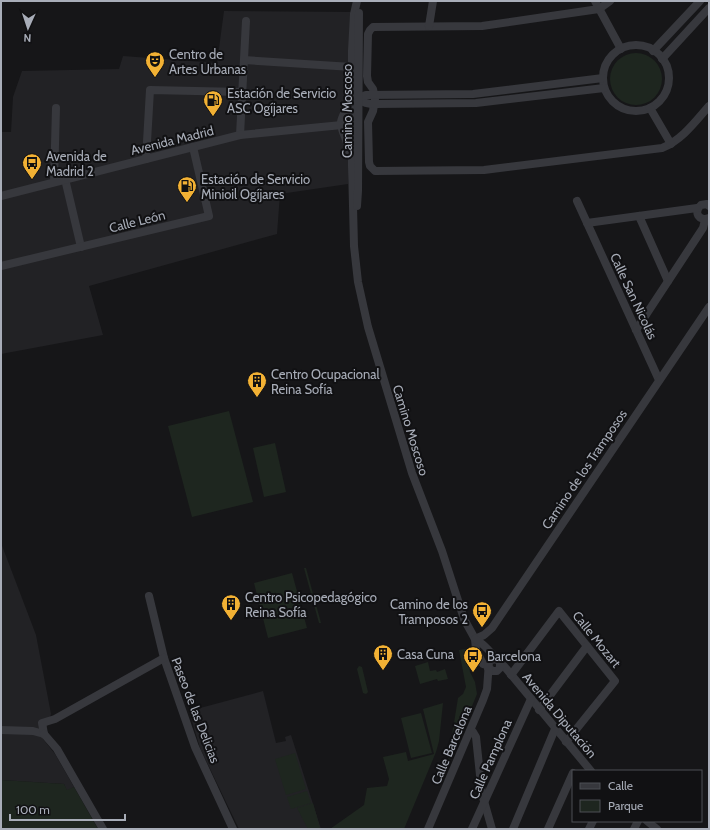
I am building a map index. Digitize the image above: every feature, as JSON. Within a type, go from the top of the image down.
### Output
[{"type":"street","name":"Camino Moscoso","points":[[354,220],[358,191],[358,160],[352,51],[354,14],[357,1]]},
{"type":"street","name":"Camino Moscoso","points":[[357,1],[359,11],[358,99]]},
{"type":"street","points":[[429,26],[433,1]]},
{"type":"street","points":[[595,1],[620,49]]},
{"type":"street","points":[[610,1],[599,9],[482,26],[373,27],[368,34],[367,76],[374,94],[375,104],[368,122],[370,166],[375,172],[484,170],[662,148],[680,138],[709,106]]},
{"type":"street","points":[[654,51],[700,1]]},
{"type":"street","points":[[662,59],[709,8]]},
{"type":"street","points":[[240,135],[246,21]]},
{"type":"street","points":[[629,46],[646,47],[654,51],[662,59],[667,68],[668,79],[666,90],[661,99],[650,108],[634,111],[617,105],[612,101],[604,88],[603,78],[605,67],[610,58],[620,49],[629,46]]},
{"type":"street","points":[[352,51],[356,60],[355,92],[358,99],[366,104],[476,103],[604,88]]},
{"type":"street","points":[[244,60],[352,67],[349,73],[348,105],[341,120],[342,132],[348,142],[348,158],[352,166]]},
{"type":"street","points":[[355,110],[358,99],[366,95],[473,94],[603,78]]},
{"type":"street","points":[[146,159],[150,90],[242,92]]},
{"type":"street","points":[[54,182],[56,108]]},
{"type":"street","points":[[650,108],[671,144]]},
{"type":"street","name":"Camino Moscoso","points":[[355,110],[352,124],[352,166],[354,246],[358,282],[373,342],[412,473],[442,551],[464,619],[475,639],[476,650],[483,664],[488,666]]},
{"type":"street","points":[[352,124],[356,131],[355,156],[358,160]]},
{"type":"street","name":"Avenida Madrid","points":[[1,196],[240,135],[352,124]]},
{"type":"street","name":"Calle León","points":[[1,266],[209,216],[192,147]]},
{"type":"street","points":[[65,179],[81,248]]},
{"type":"street","name":"Calle San Nicolás","points":[[577,200],[659,380]]},
{"type":"street","points":[[587,223],[697,208],[701,205],[707,204],[709,206]]},
{"type":"street","points":[[636,330],[703,228],[707,219],[698,217],[697,208]]},
{"type":"street","points":[[638,216],[668,281]]},
{"type":"street","name":"Camino de los Tramposos","points":[[475,639],[484,635],[492,628],[709,307]]},
{"type":"street","name":"Paseo de las Delicias","points":[[149,596],[164,658],[195,747],[233,829]]},
{"type":"street","name":"Calle Mozart","points":[[511,675],[559,611],[615,681],[566,742]]},
{"type":"street","name":"Camino Moscoso","points":[[475,639],[482,642],[498,664]]},
{"type":"street","points":[[539,710],[587,646]]},
{"type":"street","points":[[103,829],[57,749],[44,734],[42,723],[55,719],[164,658]]},
{"type":"street","points":[[488,666],[490,661],[498,664]]},
{"type":"street","name":"Avenida Diputación","points":[[498,664],[504,666],[590,770]]},
{"type":"street","name":"Calle Barcelona","points":[[428,829],[487,689],[488,666]]},
{"type":"street","name":"Calle Pamplona","points":[[472,829],[531,699]]},
{"type":"street","points":[[513,829],[555,729]]},
{"type":"street","points":[[1,730],[33,731],[44,734]]},
{"type":"street","points":[[471,730],[474,732],[476,737],[482,794],[492,829]]},
{"type":"street","points":[[574,770],[579,758]]},
{"type":"street","points":[[548,829],[572,774]]},
{"type":"street","points":[[648,822],[657,829]]},
{"type":"shaded area","points":[[224,11],[352,12],[348,184],[280,194],[277,234],[89,286],[103,335],[1,354],[1,132],[11,132],[13,97],[22,71],[119,69],[123,56],[217,63]]},
{"type":"shaded area","points":[[1,543],[36,635],[51,714],[43,739],[55,754],[74,787],[67,791],[64,784],[1,780]]},
{"type":"shaded area","points":[[263,691],[276,743],[286,741],[285,737],[291,735],[321,829],[239,829],[200,748],[189,711]]},
{"type":"green space","points":[[631,53],[641,53],[655,60],[662,74],[662,84],[655,98],[641,105],[631,105],[621,101],[614,94],[610,84],[610,74],[614,64],[621,57]]},
{"type":"green space","points":[[229,411],[253,502],[192,517],[168,426]]},
{"type":"green space","points":[[275,443],[286,492],[264,497],[253,448]]},
{"type":"green space","points":[[304,568],[306,568],[321,623],[319,623]]},
{"type":"green space","points":[[292,573],[307,628],[268,638],[254,583]]},
{"type":"green space","points":[[466,649],[470,672],[475,682],[477,694],[450,760],[448,760],[458,698],[463,694],[466,687],[459,650]]},
{"type":"green space","points":[[428,662],[430,671],[436,670],[437,672],[445,669],[448,679],[438,681],[437,679],[420,684],[415,666]]},
{"type":"green space","points":[[359,666],[362,667],[368,692],[366,694],[363,693],[357,669]]},
{"type":"green space","points":[[443,703],[439,741],[436,752],[404,829],[330,829],[364,805],[367,788],[387,786],[389,779],[383,757],[406,752],[408,761],[434,754],[423,709]]},
{"type":"green space","points":[[421,713],[432,753],[411,758],[401,718]]},
{"type":"green space","points":[[295,753],[306,789],[286,795],[275,759]]},
{"type":"green space","points":[[1,780],[64,784],[67,790],[74,787],[98,829],[1,829]]},
{"type":"green space","points":[[307,791],[311,803],[291,809],[287,797]]},
{"type":"green space","points":[[313,803],[320,828],[308,829],[297,808]]},
{"type":"place","name":"Centro de Artes Urbanas","points":[[155,78]]},
{"type":"place","name":"Estación de Servicio ASC Ogíjares","points":[[213,117]]},
{"type":"place","name":"Avenida de Madrid 2","points":[[32,180]]},
{"type":"place","name":"Estación de Servicio Minioil Ogíjares","points":[[187,203]]},
{"type":"place","name":"Centro Ocupacional Reina Sofía","points":[[257,398]]},
{"type":"place","name":"Centro Psicopedagógico Reina Sofía","points":[[231,621]]},
{"type":"place","name":"Camino de los Tramposos 2","points":[[482,628]]},
{"type":"place","name":"Casa Cuna","points":[[383,671]]},
{"type":"place","name":"Barcelona","points":[[473,673]]}]
